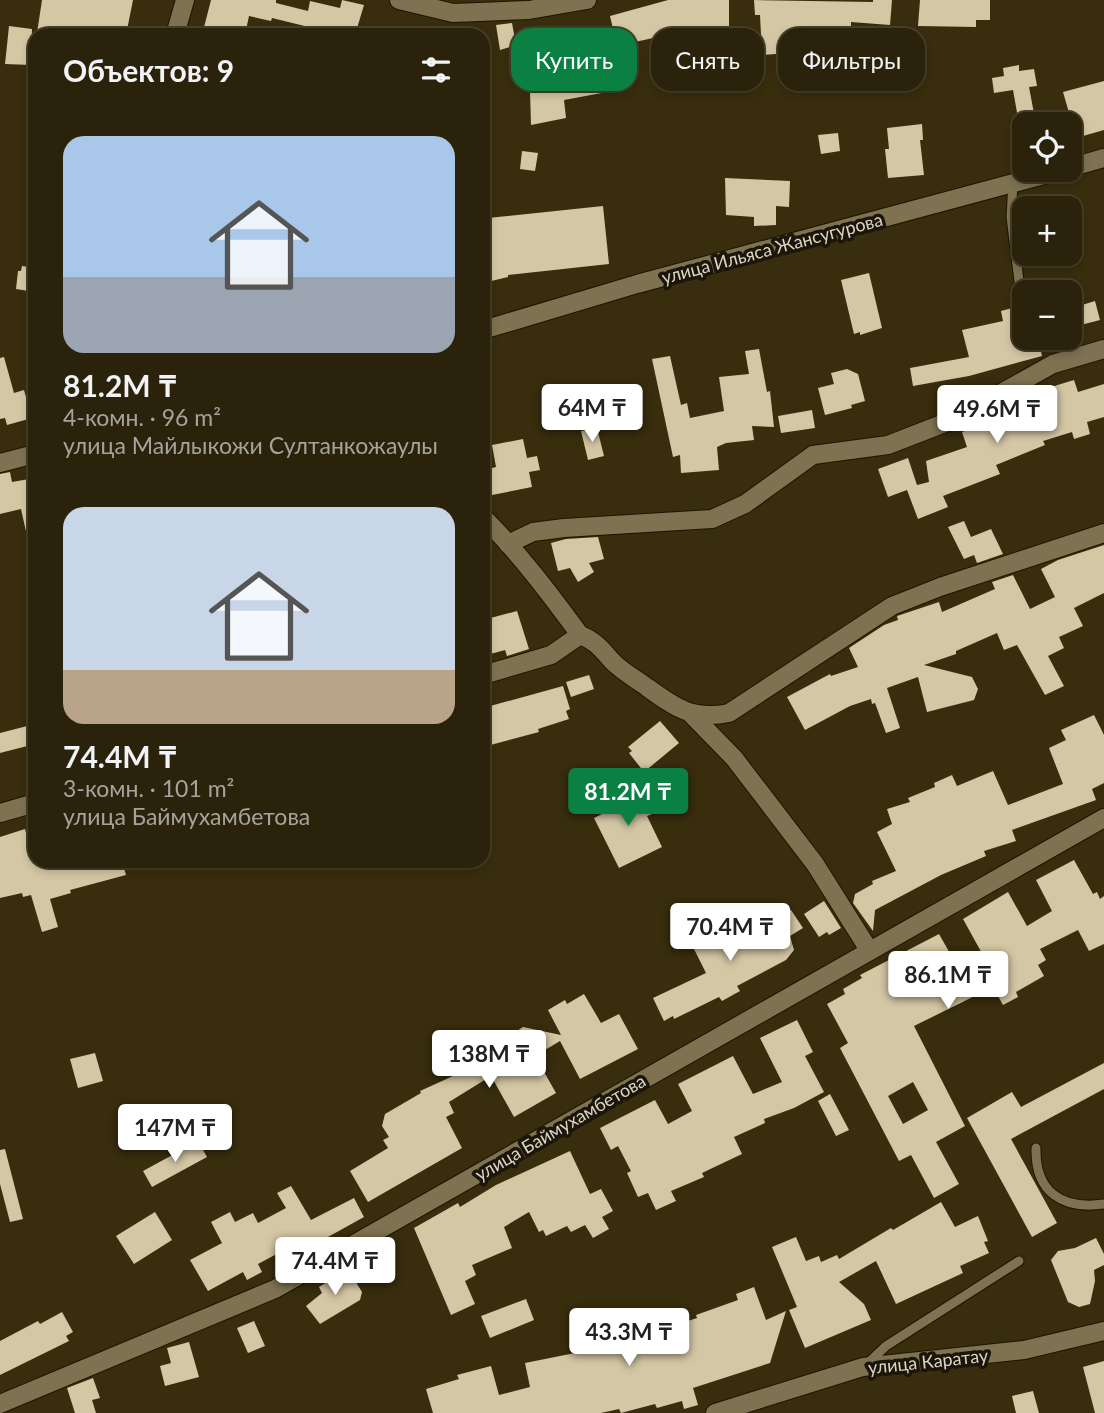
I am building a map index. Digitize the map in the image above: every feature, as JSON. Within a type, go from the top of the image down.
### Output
[{"type":"street","points":[[177,28],[185,0]]},
{"type":"street","points":[[399,0],[453,13],[529,10],[587,0]]},
{"type":"street","points":[[1082,164],[1104,158]]},
{"type":"street","name":"улица Ильяса Жансугурова","points":[[490,328],[637,284],[1017,182]]},
{"type":"street","points":[[508,544],[533,532],[564,528],[712,519],[745,503],[813,455],[888,445],[956,419],[1053,364],[1104,349]]},
{"type":"street","points":[[0,463],[28,456]]},
{"type":"street","points":[[490,525],[580,635],[594,640],[615,664],[675,708],[691,714],[713,716],[729,713],[892,606],[940,587],[1104,533]]},
{"type":"street","points":[[490,673],[551,656],[580,635]]},
{"type":"street","points":[[691,714],[734,758],[816,864],[869,950]]},
{"type":"street","points":[[0,813],[28,805]]},
{"type":"street","name":"улица Баймухамбетова","points":[[0,1404],[275,1289],[1104,818]]},
{"type":"street","name":"улица Каратау","points":[[715,1413],[759,1406],[863,1367],[1024,1350],[1104,1331]]},
{"type":"lane","points":[[1013,183],[1011,217],[1019,280]]},
{"type":"lane","points":[[1036,1148],[1036,1168],[1050,1193],[1068,1204],[1085,1207],[1104,1204]]},
{"type":"lane","points":[[863,1367],[886,1346],[1019,1261]]},
{"type":"building","points":[[42,0],[133,0],[127,28],[38,28]]},
{"type":"building","points":[[211,0],[276,0],[276,3],[308,11],[310,1],[340,8],[342,0],[364,5],[357,28],[313,28],[272,18],[271,21],[249,16],[246,28],[204,28]]},
{"type":"building","points":[[668,0],[729,0],[729,28],[651,28],[651,38],[637,42],[637,28],[613,28],[610,16]]},
{"type":"building","points":[[754,0],[892,0],[890,25],[851,22],[851,28],[778,28],[778,54],[764,55],[764,28],[761,28],[760,15],[755,15]]},
{"type":"building","points":[[920,0],[990,0],[990,20],[976,20],[976,27],[918,26]]},
{"type":"building","points":[[512,23],[511,47],[500,50],[496,25]]},
{"type":"building","points":[[9,26],[28,28],[28,65],[5,64]]},
{"type":"building","points":[[1019,65],[1019,71],[1034,69],[1037,86],[1029,87],[1034,112],[1017,112],[1013,90],[994,93],[992,78],[1004,76],[1003,68]]},
{"type":"building","points":[[1104,81],[1104,130],[1083,136],[1082,112],[1069,112],[1063,92]]},
{"type":"building","points":[[530,91],[607,91],[564,100],[566,118],[531,125]]},
{"type":"building","points":[[922,124],[923,140],[920,140],[924,175],[888,178],[885,149],[889,149],[887,128]]},
{"type":"building","points":[[838,133],[840,151],[821,154],[818,135]]},
{"type":"building","points":[[522,151],[538,153],[535,171],[520,169]]},
{"type":"building","points":[[725,178],[790,181],[789,207],[776,206],[776,225],[754,226],[754,217],[726,215]]},
{"type":"building","points":[[603,206],[609,264],[508,275],[490,281],[490,218]]},
{"type":"building","points":[[22,266],[28,267],[28,291],[16,289],[18,271],[21,271]]},
{"type":"building","points":[[869,273],[882,328],[860,335],[860,332],[854,334],[841,280]]},
{"type":"building","points":[[1095,301],[1100,320],[1082,325],[1082,305]]},
{"type":"building","points":[[1012,308],[1012,350],[1041,350],[1042,356],[969,376],[913,386],[910,368],[969,357],[962,330],[1003,321],[1001,311]]},
{"type":"building","points":[[759,349],[767,392],[770,391],[774,427],[752,426],[754,440],[726,443],[717,447],[719,470],[681,473],[680,455],[673,457],[652,359],[670,356],[681,405],[687,403],[690,418],[724,411],[719,377],[749,374],[745,351]]},
{"type":"building","points":[[4,357],[14,393],[24,390],[28,404],[28,419],[7,425],[5,418],[0,419],[0,358]]},
{"type":"building","points":[[847,369],[858,374],[865,401],[851,405],[852,408],[825,415],[818,388],[834,384],[831,373]]},
{"type":"building","points":[[1074,380],[1078,392],[1104,384],[1104,417],[1087,422],[1090,434],[1074,439],[1072,432],[1043,441],[1045,445],[996,465],[1000,474],[943,496],[948,507],[918,519],[907,490],[888,497],[878,469],[908,458],[917,485],[929,482],[926,461],[967,447],[962,432],[974,428],[973,425],[1022,408],[1021,404],[1053,393],[1051,387]]},
{"type":"building","points":[[812,410],[815,428],[781,433],[778,416]]},
{"type":"building","points":[[597,428],[604,456],[588,460],[581,431]]},
{"type":"building","points":[[523,439],[527,458],[537,456],[540,470],[529,472],[532,487],[492,495],[490,468],[496,467],[492,445]]},
{"type":"building","points":[[10,472],[12,482],[28,479],[28,540],[21,509],[0,514],[0,474]]},
{"type":"building","points":[[964,521],[971,537],[991,529],[1003,554],[977,563],[974,555],[964,559],[948,527]]},
{"type":"building","points":[[598,537],[604,559],[589,563],[594,572],[578,582],[570,568],[558,571],[551,543]]},
{"type":"building","points":[[1104,545],[1104,593],[1074,608],[1083,626],[1059,637],[1064,648],[1048,656],[1064,686],[1045,695],[1017,645],[1004,650],[997,633],[956,651],[956,654],[924,665],[972,677],[978,689],[974,700],[927,712],[918,677],[887,688],[900,728],[886,733],[871,699],[850,706],[805,730],[787,697],[830,674],[831,676],[858,667],[849,648],[884,625],[898,620],[897,616],[939,602],[942,612],[995,589],[992,582],[1013,575],[1030,609],[1055,597],[1041,569],[1058,560]]},
{"type":"building","points":[[517,611],[529,649],[507,656],[505,650],[490,654],[490,618]]},
{"type":"building","points":[[589,675],[594,689],[571,697],[566,682]]},
{"type":"building","points":[[563,686],[570,709],[566,711],[569,719],[538,729],[539,732],[490,745],[490,706]]},
{"type":"building","points":[[1094,715],[1104,735],[1104,783],[1092,789],[1096,800],[1012,830],[1016,841],[984,851],[986,856],[941,875],[875,910],[873,931],[853,903],[855,894],[873,884],[872,881],[896,871],[877,832],[892,824],[887,809],[910,802],[908,798],[935,787],[934,783],[952,775],[957,786],[993,771],[1008,805],[1063,784],[1049,748],[1066,740],[1061,730]]},
{"type":"building","points":[[660,721],[679,743],[644,772],[629,753],[632,751],[628,747]]},
{"type":"building","points":[[28,726],[28,746],[0,753],[0,733]]},
{"type":"building","points":[[637,786],[652,814],[647,816],[662,847],[619,868],[594,818],[606,812],[603,807],[622,798],[620,794]]},
{"type":"building","points":[[25,829],[28,841],[28,868],[124,868],[126,875],[70,890],[71,893],[50,899],[58,927],[42,932],[31,895],[23,897],[22,893],[0,898],[0,837]]},
{"type":"building","points":[[1074,860],[1093,894],[1097,892],[1100,899],[1104,896],[1104,944],[1089,951],[1078,930],[1040,949],[1046,960],[1038,965],[1044,976],[1016,992],[1018,997],[1003,1005],[993,987],[914,1026],[965,1126],[936,1142],[959,1184],[934,1198],[911,1155],[899,1161],[840,1048],[848,1043],[827,1004],[845,994],[843,989],[862,978],[860,975],[939,934],[960,971],[984,957],[963,919],[1008,892],[1027,926],[1052,911],[1036,880]],"holes":[[[913,1082],[928,1110],[903,1124],[888,1096]]]},
{"type":"building","points":[[824,901],[841,928],[819,937],[804,914]]},
{"type":"building","points":[[791,910],[803,928],[790,936],[794,950],[786,960],[737,986],[740,991],[722,1001],[719,997],[674,1019],[673,1016],[664,1021],[653,998],[706,973],[687,935],[713,923],[723,943],[765,921],[767,926]]},
{"type":"building","points":[[584,994],[601,1023],[619,1014],[638,1049],[580,1079],[560,1041],[535,1056],[556,1093],[514,1117],[491,1076],[449,1102],[454,1113],[446,1117],[462,1148],[368,1202],[350,1171],[388,1148],[383,1140],[389,1137],[382,1126],[385,1114],[421,1093],[420,1091],[453,1076],[441,1056],[456,1047],[462,1056],[480,1049],[493,1038],[503,1040],[523,1027],[561,1035],[548,1010],[565,1000],[567,1004]]},
{"type":"building","points":[[797,1020],[813,1052],[805,1056],[824,1092],[794,1108],[764,1119],[765,1123],[734,1137],[742,1154],[702,1173],[704,1177],[671,1191],[676,1201],[656,1210],[648,1193],[638,1197],[627,1173],[631,1171],[618,1146],[611,1150],[600,1128],[655,1100],[668,1124],[692,1111],[678,1084],[733,1056],[753,1094],[782,1082],[760,1038]]},
{"type":"building","points":[[95,1053],[103,1081],[78,1088],[70,1059]]},
{"type":"building","points":[[1104,1063],[1104,1089],[1011,1139],[1057,1223],[1032,1237],[967,1118],[1012,1092],[1021,1107]]},
{"type":"building","points":[[830,1094],[849,1130],[836,1136],[818,1101]]},
{"type":"building","points":[[198,1141],[207,1157],[152,1187],[143,1171]]},
{"type":"building","points":[[5,1149],[23,1219],[10,1222],[0,1184],[0,1150]]},
{"type":"building","points":[[570,1151],[590,1194],[601,1189],[613,1211],[602,1217],[609,1229],[593,1238],[585,1225],[571,1232],[567,1226],[546,1236],[543,1230],[539,1232],[529,1212],[504,1227],[512,1248],[472,1265],[476,1275],[465,1281],[475,1304],[451,1315],[414,1228],[458,1203],[460,1207],[496,1185]]},
{"type":"building","points":[[291,1186],[311,1220],[354,1198],[364,1217],[290,1258],[286,1249],[258,1264],[262,1272],[247,1280],[243,1272],[208,1291],[190,1260],[222,1243],[211,1222],[230,1212],[235,1222],[253,1213],[258,1223],[286,1208],[277,1193]]},
{"type":"building","points":[[941,1202],[955,1227],[978,1216],[988,1241],[984,1242],[989,1253],[960,1266],[963,1273],[896,1304],[876,1261],[839,1282],[864,1304],[871,1320],[805,1348],[789,1310],[797,1307],[772,1247],[796,1237],[806,1261],[819,1256],[821,1262],[837,1255],[839,1259]]},
{"type":"building","points":[[155,1212],[172,1240],[134,1264],[116,1236]]},
{"type":"building","points":[[1096,1238],[1104,1254],[1104,1265],[1094,1270],[1095,1281],[1090,1304],[1079,1307],[1068,1302],[1051,1260],[1058,1251],[1075,1248]]},
{"type":"building","points":[[348,1269],[362,1292],[360,1300],[320,1324],[306,1306],[322,1293],[319,1287]]},
{"type":"building","points":[[754,1287],[766,1320],[786,1311],[770,1363],[693,1388],[698,1405],[684,1409],[682,1401],[657,1408],[655,1404],[621,1413],[619,1409],[601,1413],[433,1413],[426,1389],[459,1379],[457,1375],[491,1366],[499,1395],[530,1387],[525,1363],[590,1350],[589,1344],[632,1332],[634,1340],[668,1331],[666,1328],[738,1300],[736,1294]]},
{"type":"building","points":[[526,1299],[534,1320],[490,1338],[481,1316]]},
{"type":"building","points":[[62,1312],[73,1332],[66,1336],[69,1341],[0,1375],[0,1341]]},
{"type":"building","points":[[254,1321],[265,1346],[248,1353],[237,1328]]},
{"type":"building","points":[[189,1342],[199,1377],[165,1386],[160,1366],[171,1363],[167,1348]]},
{"type":"building","points":[[1104,1361],[1104,1413],[1095,1413],[1083,1367]]},
{"type":"building","points":[[93,1378],[100,1398],[92,1400],[96,1413],[75,1413],[67,1388]]},
{"type":"building","points":[[1033,1391],[1039,1413],[1016,1413],[1012,1396]]}]
